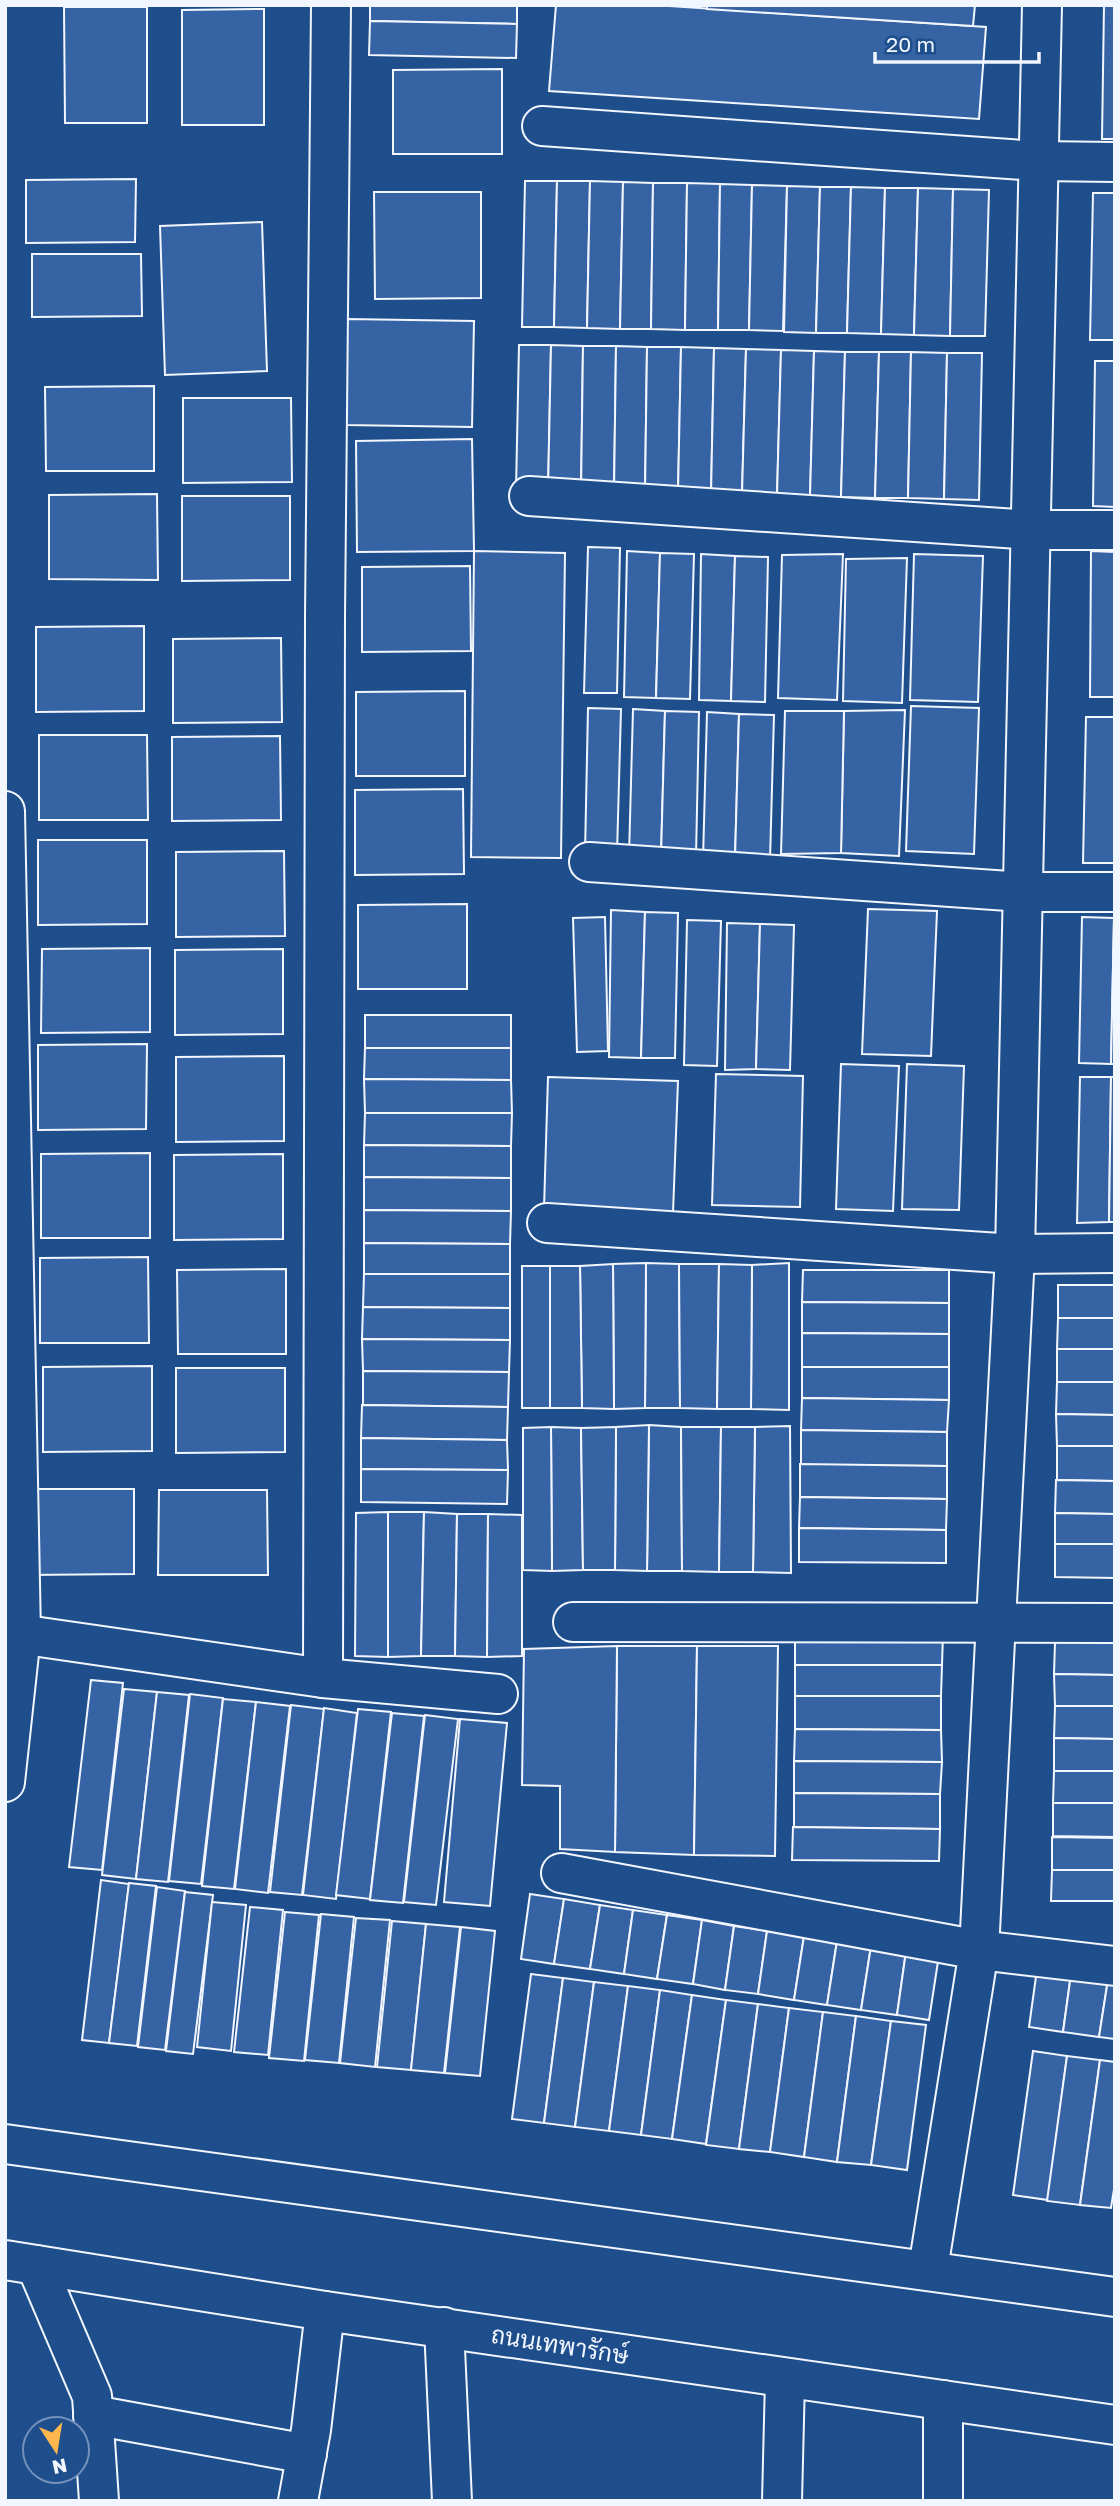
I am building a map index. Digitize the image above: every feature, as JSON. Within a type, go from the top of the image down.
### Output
[{"type":"street","points":[[323,1678],[325,616],[331,5]]},
{"type":"street","points":[[928,2269],[979,1950],[1015,1254],[1042,5]]},
{"type":"street","points":[[542,126],[1037,161],[1115,162]]},
{"type":"street","points":[[529,496],[1032,530],[1115,530]]},
{"type":"street","points":[[5,811],[13,1634],[5,1782]]},
{"type":"street","points":[[589,862],[1023,892],[1115,892]]},
{"type":"street","points":[[547,1223],[1015,1254],[1115,1253]]},
{"type":"street","points":[[573,1622],[1115,1623]]},
{"type":"street","points":[[13,1634],[323,1678],[498,1694]]},
{"type":"street","points":[[561,1873],[979,1950],[1115,1966]]},
{"type":"street","points":[[5,2144],[928,2269],[1115,2297]]},
{"type":"street","points":[[21,2262],[92,2396],[99,2501]]},
{"type":"street","name":"ถนนเทพารักษ์","points":[[21,2262],[325,2311],[1115,2425]]},
{"type":"street","points":[[298,2501],[307,2454],[325,2311]]},
{"type":"street","points":[[444,2327],[452,2501]]},
{"type":"street","points":[[782,2501],[785,2379]]},
{"type":"street","points":[[943,2400],[943,2501]]},
{"type":"street","points":[[93,2414],[307,2454]]},
{"type":"building","points":[[370,5],[517,5],[517,24],[370,21]]},
{"type":"building","points":[[556,5],[654,5],[986,27],[979,119],[549,91]]},
{"type":"building","points":[[707,5],[975,5],[973,26],[707,9]]},
{"type":"building","points":[[1104,5],[1115,5],[1115,139],[1102,139]]},
{"type":"building","points":[[64,7],[147,7],[147,123],[65,123]]},
{"type":"building","points":[[264,9],[264,125],[182,125],[182,10]]},
{"type":"building","points":[[370,21],[517,24],[516,58],[369,55]]},
{"type":"building","points":[[502,69],[502,154],[393,154],[393,70]]},
{"type":"building","points":[[136,179],[135,242],[26,243],[26,180]]},
{"type":"building","points":[[525,181],[557,181],[554,327],[522,327]]},
{"type":"building","points":[[557,181],[590,181],[587,328],[554,327]]},
{"type":"building","points":[[590,181],[623,182],[620,329],[587,328]]},
{"type":"building","points":[[623,182],[653,183],[651,329],[620,329]]},
{"type":"building","points":[[653,183],[687,183],[685,330],[651,329]]},
{"type":"building","points":[[687,183],[720,184],[718,330],[685,330]]},
{"type":"building","points":[[720,184],[752,185],[749,330],[718,330]]},
{"type":"building","points":[[752,185],[787,186],[783,331],[749,330]]},
{"type":"building","points":[[787,186],[820,187],[816,333],[784,332]]},
{"type":"building","points":[[820,187],[851,187],[847,333],[816,333]]},
{"type":"building","points":[[851,187],[885,188],[881,334],[847,333]]},
{"type":"building","points":[[885,188],[918,188],[914,335],[881,334]]},
{"type":"building","points":[[918,188],[953,189],[950,336],[914,335]]},
{"type":"building","points":[[953,189],[989,190],[985,336],[950,336]]},
{"type":"building","points":[[374,192],[481,192],[481,298],[375,299]]},
{"type":"building","points":[[1093,193],[1115,193],[1115,340],[1090,340]]},
{"type":"building","points":[[262,222],[267,371],[165,375],[160,226]]},
{"type":"building","points":[[32,254],[141,254],[142,316],[32,317]]},
{"type":"building","points":[[347,319],[474,321],[472,427],[345,425]]},
{"type":"building","points":[[519,345],[551,345],[548,491],[516,490]]},
{"type":"building","points":[[551,345],[583,346],[581,492],[548,491]]},
{"type":"building","points":[[583,346],[616,346],[614,492],[581,492]]},
{"type":"building","points":[[616,346],[647,347],[645,493],[614,492]]},
{"type":"building","points":[[647,347],[681,347],[678,493],[645,493]]},
{"type":"building","points":[[681,347],[714,348],[711,495],[678,493]]},
{"type":"building","points":[[714,348],[746,349],[742,494],[711,495]]},
{"type":"building","points":[[746,349],[781,350],[777,495],[742,494]]},
{"type":"building","points":[[781,350],[814,351],[810,497],[777,495]]},
{"type":"building","points":[[814,351],[845,352],[841,497],[810,497]]},
{"type":"building","points":[[845,352],[879,352],[875,498],[841,497]]},
{"type":"building","points":[[879,352],[911,352],[908,498],[875,498]]},
{"type":"building","points":[[911,352],[947,353],[944,499],[908,498]]},
{"type":"building","points":[[947,353],[982,353],[979,500],[944,499]]},
{"type":"building","points":[[1095,361],[1115,361],[1115,507],[1093,506]]},
{"type":"building","points":[[154,386],[154,471],[46,471],[45,387]]},
{"type":"building","points":[[183,398],[291,398],[292,482],[183,483]]},
{"type":"building","points":[[472,439],[474,551],[357,552],[356,441]]},
{"type":"building","points":[[157,494],[158,580],[49,579],[49,495]]},
{"type":"building","points":[[182,496],[290,496],[290,580],[182,581]]},
{"type":"building","points":[[588,547],[620,548],[617,693],[584,693]]},
{"type":"building","points":[[474,551],[565,553],[561,858],[471,857]]},
{"type":"building","points":[[627,551],[660,553],[656,698],[624,697]]},
{"type":"building","points":[[1091,551],[1115,552],[1115,697],[1090,697]]},
{"type":"building","points":[[660,553],[694,554],[690,699],[656,698]]},
{"type":"building","points":[[701,554],[735,556],[731,701],[699,700]]},
{"type":"building","points":[[843,554],[837,700],[778,698],[782,555]]},
{"type":"building","points":[[914,554],[983,556],[978,702],[910,700]]},
{"type":"building","points":[[735,556],[768,557],[765,702],[731,701]]},
{"type":"building","points":[[907,558],[902,703],[843,701],[846,559]]},
{"type":"building","points":[[470,566],[471,651],[362,652],[362,567]]},
{"type":"building","points":[[144,626],[144,711],[36,712],[36,627]]},
{"type":"building","points":[[281,638],[282,722],[173,723],[173,639]]},
{"type":"building","points":[[465,691],[465,776],[356,776],[356,692]]},
{"type":"building","points":[[911,706],[979,708],[974,854],[906,851]]},
{"type":"building","points":[[588,708],[621,709],[617,854],[585,854]]},
{"type":"building","points":[[633,709],[665,711],[661,856],[629,856]]},
{"type":"building","points":[[905,710],[899,856],[841,853],[844,711]]},
{"type":"building","points":[[665,711],[699,712],[696,857],[661,856]]},
{"type":"building","points":[[785,711],[844,711],[841,853],[781,854]]},
{"type":"building","points":[[707,712],[739,714],[735,859],[703,859]]},
{"type":"building","points":[[739,714],[774,715],[770,860],[735,859]]},
{"type":"building","points":[[1086,717],[1115,717],[1115,863],[1083,863]]},
{"type":"building","points":[[39,735],[147,735],[148,820],[39,820]]},
{"type":"building","points":[[280,736],[281,820],[172,821],[172,737]]},
{"type":"building","points":[[463,789],[464,874],[355,875],[355,790]]},
{"type":"building","points":[[38,840],[147,840],[147,924],[38,925]]},
{"type":"building","points":[[284,851],[285,936],[176,937],[176,852]]},
{"type":"building","points":[[467,904],[467,989],[358,989],[358,905]]},
{"type":"building","points":[[868,909],[937,911],[931,1056],[862,1054]]},
{"type":"building","points":[[611,910],[645,912],[641,1058],[609,1057]]},
{"type":"building","points":[[645,912],[678,913],[675,1058],[641,1058]]},
{"type":"building","points":[[605,917],[608,1051],[577,1052],[573,918]]},
{"type":"building","points":[[1082,917],[1114,918],[1111,1064],[1079,1063]]},
{"type":"building","points":[[1114,918],[1115,1064],[1111,1064]]},
{"type":"building","points":[[687,920],[721,921],[717,1066],[684,1065]]},
{"type":"building","points":[[727,923],[760,924],[756,1069],[725,1070]]},
{"type":"building","points":[[760,924],[794,925],[790,1070],[756,1069]]},
{"type":"building","points":[[150,948],[150,1032],[41,1033],[42,949]]},
{"type":"building","points":[[283,949],[283,1034],[175,1035],[175,950]]},
{"type":"building","points":[[365,1015],[511,1015],[511,1048],[365,1048]]},
{"type":"building","points":[[147,1044],[146,1129],[38,1130],[38,1045]]},
{"type":"building","points":[[365,1048],[511,1048],[511,1080],[364,1079]]},
{"type":"building","points":[[284,1056],[284,1141],[176,1142],[176,1057]]},
{"type":"building","points":[[841,1064],[899,1066],[893,1211],[836,1209]]},
{"type":"building","points":[[907,1064],[964,1066],[959,1210],[902,1209]]},
{"type":"building","points":[[716,1074],[803,1076],[800,1207],[712,1205]]},
{"type":"building","points":[[548,1077],[678,1081],[673,1213],[544,1208]]},
{"type":"building","points":[[1080,1077],[1111,1077],[1109,1222],[1077,1223]]},
{"type":"building","points":[[1111,1077],[1115,1077],[1115,1222],[1109,1222]]},
{"type":"building","points":[[364,1079],[511,1080],[512,1113],[365,1113]]},
{"type":"building","points":[[365,1113],[512,1113],[511,1146],[364,1145]]},
{"type":"building","points":[[364,1145],[511,1146],[511,1178],[364,1177]]},
{"type":"building","points":[[150,1153],[150,1238],[41,1238],[41,1154]]},
{"type":"building","points":[[283,1154],[283,1239],[174,1240],[174,1155]]},
{"type":"building","points":[[364,1177],[511,1178],[511,1211],[364,1210]]},
{"type":"building","points":[[364,1210],[511,1211],[510,1244],[364,1243]]},
{"type":"building","points":[[364,1243],[510,1244],[510,1274],[364,1274]]},
{"type":"building","points":[[148,1257],[149,1343],[40,1343],[40,1258]]},
{"type":"building","points":[[646,1263],[679,1264],[680,1408],[645,1408]]},
{"type":"building","points":[[646,1263],[645,1408],[614,1409],[613,1264]]},
{"type":"building","points":[[789,1263],[789,1410],[751,1409],[752,1265]]},
{"type":"building","points":[[613,1264],[614,1409],[582,1408],[580,1266]]},
{"type":"building","points":[[679,1264],[719,1264],[717,1409],[680,1408]]},
{"type":"building","points":[[719,1264],[752,1265],[751,1409],[717,1409]]},
{"type":"building","points":[[522,1266],[550,1266],[550,1408],[522,1408]]},
{"type":"building","points":[[550,1266],[580,1266],[582,1408],[550,1408]]},
{"type":"building","points":[[286,1269],[286,1354],[178,1354],[177,1270]]},
{"type":"building","points":[[803,1270],[949,1270],[949,1303],[802,1302]]},
{"type":"building","points":[[364,1274],[510,1274],[510,1308],[363,1307]]},
{"type":"building","points":[[1058,1285],[1115,1285],[1115,1318],[1058,1318]]},
{"type":"building","points":[[802,1302],[949,1303],[949,1334],[802,1333]]},
{"type":"building","points":[[363,1307],[510,1308],[510,1340],[362,1339]]},
{"type":"building","points":[[1058,1318],[1115,1318],[1115,1349],[1057,1349]]},
{"type":"building","points":[[802,1333],[949,1334],[949,1367],[802,1367]]},
{"type":"building","points":[[362,1339],[510,1340],[509,1372],[363,1371]]},
{"type":"building","points":[[1057,1349],[1115,1349],[1115,1382],[1057,1382]]},
{"type":"building","points":[[152,1366],[152,1451],[43,1452],[43,1367]]},
{"type":"building","points":[[802,1367],[949,1367],[949,1400],[802,1398]]},
{"type":"building","points":[[176,1368],[285,1368],[285,1452],[176,1453]]},
{"type":"building","points":[[363,1371],[509,1372],[508,1407],[363,1405]]},
{"type":"building","points":[[1057,1382],[1115,1382],[1115,1415],[1056,1414]]},
{"type":"building","points":[[802,1398],[949,1400],[947,1432],[801,1430]]},
{"type":"building","points":[[362,1405],[508,1407],[507,1440],[361,1438]]},
{"type":"building","points":[[1056,1414],[1115,1415],[1115,1446],[1057,1446]]},
{"type":"building","points":[[649,1425],[681,1427],[682,1571],[647,1571]]},
{"type":"building","points":[[649,1425],[647,1571],[615,1570],[616,1427]]},
{"type":"building","points":[[790,1426],[791,1573],[753,1572],[755,1427]]},
{"type":"building","points":[[551,1427],[581,1428],[583,1570],[552,1571]]},
{"type":"building","points":[[551,1427],[552,1571],[523,1570],[523,1428]]},
{"type":"building","points":[[616,1427],[615,1570],[583,1570],[581,1428]]},
{"type":"building","points":[[681,1427],[721,1427],[719,1572],[682,1571]]},
{"type":"building","points":[[721,1427],[755,1427],[753,1572],[719,1572]]},
{"type":"building","points":[[801,1430],[947,1432],[947,1466],[801,1465]]},
{"type":"building","points":[[361,1438],[507,1440],[508,1470],[361,1469]]},
{"type":"building","points":[[1057,1446],[1115,1446],[1115,1481],[1057,1480]]},
{"type":"building","points":[[800,1464],[947,1466],[947,1499],[800,1497]]},
{"type":"building","points":[[361,1469],[508,1470],[507,1504],[361,1502]]},
{"type":"building","points":[[1056,1480],[1115,1481],[1115,1514],[1055,1513]]},
{"type":"building","points":[[25,1489],[134,1489],[134,1574],[25,1575]]},
{"type":"building","points":[[159,1490],[267,1490],[268,1575],[158,1575]]},
{"type":"building","points":[[800,1497],[947,1499],[946,1530],[799,1528]]},
{"type":"building","points":[[388,1512],[424,1512],[421,1656],[388,1657]]},
{"type":"building","points":[[388,1512],[388,1657],[355,1656],[356,1513]]},
{"type":"building","points":[[424,1512],[457,1514],[455,1656],[421,1656]]},
{"type":"building","points":[[1055,1513],[1115,1514],[1115,1544],[1055,1544]]},
{"type":"building","points":[[457,1514],[488,1514],[487,1657],[455,1656]]},
{"type":"building","points":[[488,1514],[522,1515],[522,1656],[487,1657]]},
{"type":"building","points":[[799,1528],[946,1530],[946,1563],[799,1562]]},
{"type":"building","points":[[1055,1544],[1115,1544],[1115,1578],[1055,1577]]},
{"type":"building","points":[[795,1632],[943,1633],[942,1665],[795,1665]]},
{"type":"building","points":[[1055,1642],[1115,1643],[1115,1675],[1054,1674]]},
{"type":"building","points":[[617,1646],[697,1646],[694,1855],[615,1852]]},
{"type":"building","points":[[617,1646],[615,1852],[560,1849],[560,1786],[522,1785],[524,1649]]},
{"type":"building","points":[[697,1646],[778,1646],[775,1856],[694,1855]]},
{"type":"building","points":[[795,1665],[942,1665],[941,1696],[795,1696]]},
{"type":"building","points":[[1054,1674],[1115,1675],[1115,1706],[1055,1706]]},
{"type":"building","points":[[91,1680],[123,1683],[102,1870],[69,1867]]},
{"type":"building","points":[[124,1689],[157,1692],[136,1879],[102,1875]]},
{"type":"building","points":[[157,1692],[189,1695],[168,1882],[136,1879]]},
{"type":"building","points":[[190,1694],[223,1698],[201,1884],[169,1881]]},
{"type":"building","points":[[795,1696],[941,1696],[941,1730],[795,1729]]},
{"type":"building","points":[[223,1699],[256,1702],[234,1889],[202,1886]]},
{"type":"building","points":[[256,1702],[290,1706],[268,1893],[235,1889]]},
{"type":"building","points":[[291,1705],[324,1709],[302,1895],[270,1892]]},
{"type":"building","points":[[1055,1706],[1115,1706],[1115,1739],[1054,1738]]},
{"type":"building","points":[[324,1708],[357,1713],[336,1899],[303,1895]]},
{"type":"building","points":[[358,1709],[391,1712],[370,1899],[336,1895]]},
{"type":"building","points":[[392,1713],[424,1716],[403,1903],[370,1900]]},
{"type":"building","points":[[425,1715],[458,1719],[436,1905],[404,1902]]},
{"type":"building","points":[[460,1719],[507,1723],[490,1906],[444,1902]]},
{"type":"building","points":[[795,1729],[941,1730],[942,1762],[794,1761]]},
{"type":"building","points":[[1054,1738],[1115,1739],[1115,1771],[1054,1771]]},
{"type":"building","points":[[794,1761],[942,1762],[940,1794],[794,1793]]},
{"type":"building","points":[[1054,1771],[1115,1771],[1115,1803],[1053,1803]]},
{"type":"building","points":[[794,1793],[940,1794],[940,1829],[794,1827]]},
{"type":"building","points":[[1053,1803],[1115,1803],[1115,1837],[1053,1836]]},
{"type":"building","points":[[793,1827],[940,1829],[939,1861],[792,1860]]},
{"type":"building","points":[[1052,1837],[1115,1838],[1115,1870],[1052,1870]]},
{"type":"building","points":[[1052,1870],[1115,1870],[1115,1901],[1051,1901]]},
{"type":"building","points":[[101,1880],[129,1884],[109,2043],[82,2040]]},
{"type":"building","points":[[129,1883],[156,1886],[137,2046],[109,2043]]},
{"type":"building","points":[[157,1887],[185,1891],[165,2050],[138,2047]]},
{"type":"building","points":[[185,1892],[213,1895],[193,2054],[166,2051]]},
{"type":"building","points":[[530,1894],[564,1899],[554,1964],[521,1959]]},
{"type":"building","points":[[564,1899],[600,1905],[590,1969],[554,1964]]},
{"type":"building","points":[[212,1902],[246,1905],[231,2051],[197,2047]]},
{"type":"building","points":[[600,1905],[633,1910],[624,1974],[590,1969]]},
{"type":"building","points":[[250,1907],[283,1910],[268,2055],[234,2052]]},
{"type":"building","points":[[633,1910],[667,1915],[657,1979],[624,1974]]},
{"type":"building","points":[[285,1912],[319,1915],[304,2061],[269,2058]]},
{"type":"building","points":[[321,1914],[354,1917],[339,2063],[305,2060]]},
{"type":"building","points":[[667,1915],[702,1920],[693,1984],[657,1979]]},
{"type":"building","points":[[356,1918],[390,1920],[375,2067],[340,2063]]},
{"type":"building","points":[[702,1920],[734,1926],[725,1990],[693,1984]]},
{"type":"building","points":[[392,1921],[426,1924],[411,2070],[377,2067]]},
{"type":"building","points":[[426,1924],[460,1927],[444,2073],[411,2070]]},
{"type":"building","points":[[734,1926],[767,1931],[758,1994],[725,1990]]},
{"type":"building","points":[[461,1927],[495,1931],[480,2076],[445,2073]]},
{"type":"building","points":[[767,1931],[804,1936],[794,2000],[758,1994]]},
{"type":"building","points":[[804,1936],[837,1941],[827,2005],[794,2000]]},
{"type":"building","points":[[837,1941],[871,1946],[861,2010],[827,2005]]},
{"type":"building","points":[[871,1946],[906,1951],[897,2015],[861,2010]]},
{"type":"building","points":[[906,1951],[939,1955],[929,2020],[897,2015]]},
{"type":"building","points":[[1038,1962],[1072,1967],[1063,2032],[1029,2027]]},
{"type":"building","points":[[1072,1967],[1109,1973],[1099,2037],[1063,2032]]},
{"type":"building","points":[[1109,1973],[1115,1974],[1115,2039],[1099,2037]]},
{"type":"building","points":[[531,1974],[563,1978],[544,2123],[512,2119]]},
{"type":"building","points":[[563,1978],[594,1982],[575,2127],[544,2123]]},
{"type":"building","points":[[594,1982],[628,1986],[609,2131],[575,2127]]},
{"type":"building","points":[[628,1986],[660,1990],[641,2135],[609,2131]]},
{"type":"building","points":[[660,1990],[692,1995],[672,2139],[641,2135]]},
{"type":"building","points":[[692,1995],[726,2000],[706,2144],[672,2139]]},
{"type":"building","points":[[726,2000],[758,2004],[739,2149],[706,2145]]},
{"type":"building","points":[[758,2004],[789,2008],[770,2152],[739,2149]]},
{"type":"building","points":[[789,2008],[823,2012],[804,2157],[770,2152]]},
{"type":"building","points":[[823,2012],[856,2016],[837,2162],[804,2157]]},
{"type":"building","points":[[856,2016],[891,2021],[871,2165],[837,2162]]},
{"type":"building","points":[[891,2021],[926,2025],[907,2170],[871,2165]]},
{"type":"building","points":[[1033,2051],[1067,2056],[1048,2200],[1013,2195]]},
{"type":"building","points":[[1067,2056],[1100,2060],[1080,2205],[1047,2201]]},
{"type":"building","points":[[1100,2060],[1115,2062],[1115,2183],[1111,2208],[1080,2205]]}]
